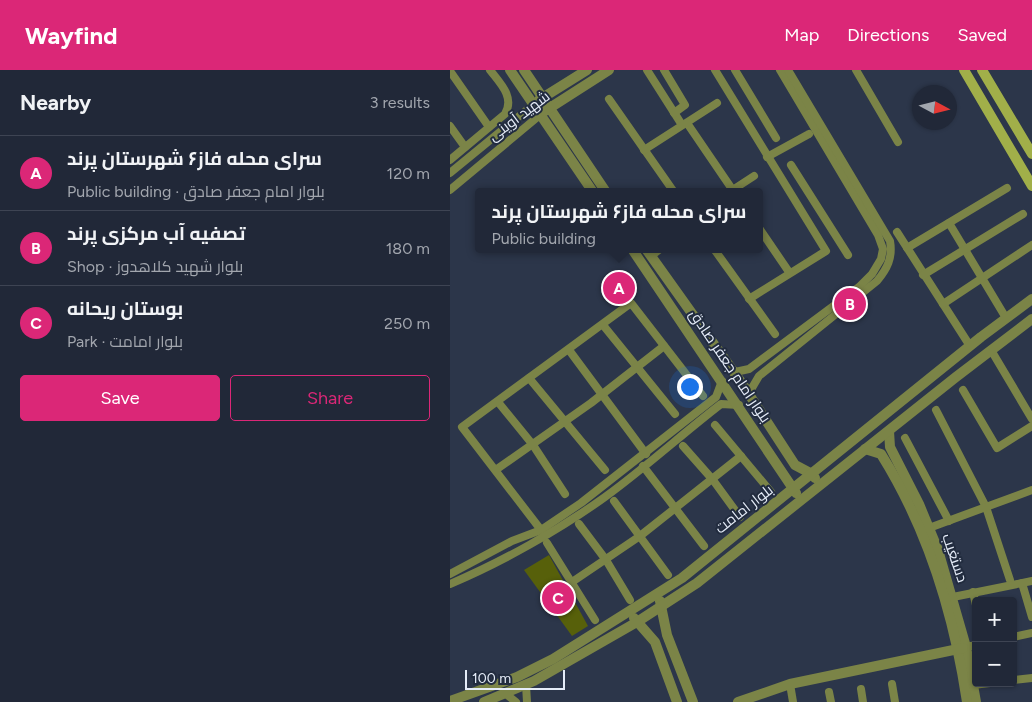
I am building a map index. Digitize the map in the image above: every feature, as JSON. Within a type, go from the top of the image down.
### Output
[{"type":"main road","points":[[964,70],[1032,186]]},
{"type":"main road","points":[[982,70],[1032,154]]},
{"type":"street","points":[[450,160],[505,114],[509,107],[507,93],[490,70]]},
{"type":"street","points":[[510,70],[590,188]]},
{"type":"street","points":[[524,70],[544,97],[603,188]]},
{"type":"street","name":"شهید آوینی","points":[[450,173],[534,104],[587,70]]},
{"type":"street","name":"شهید آوینی","points":[[450,190],[540,115],[610,70]]},
{"type":"street","points":[[647,70],[674,113],[685,124],[730,188]]},
{"type":"street","points":[[664,70],[685,105],[674,113]]},
{"type":"street","points":[[715,70],[766,156],[826,250],[789,272],[750,299]]},
{"type":"street","points":[[735,70],[776,138]]},
{"type":"street","points":[[735,372],[750,369],[859,287],[877,269],[883,249],[878,234],[780,70]]},
{"type":"street","points":[[749,393],[759,376],[877,281],[886,270],[891,249],[890,241],[788,70]]},
{"type":"street","points":[[856,70],[898,142]]},
{"type":"street","points":[[450,71],[489,127]]},
{"type":"street","points":[[557,89],[557,98],[565,100]]},
{"type":"street","points":[[610,99],[671,188]]},
{"type":"street","points":[[644,150],[717,103]]},
{"type":"street","points":[[750,128],[764,119]]},
{"type":"street","points":[[450,126],[465,147]]},
{"type":"street","points":[[766,156],[809,134]]},
{"type":"street","points":[[791,166],[848,255]]},
{"type":"street","points":[[736,188],[754,176]]},
{"type":"street","points":[[907,248],[1007,188]]},
{"type":"street","points":[[798,207],[812,198]]},
{"type":"street","points":[[924,275],[1024,214]]},
{"type":"street","points":[[949,223],[1006,318]]},
{"type":"street","points":[[897,232],[970,346]]},
{"type":"street","points":[[763,234],[789,272]]},
{"type":"street","points":[[943,304],[1032,245]]},
{"type":"street","name":"بلوار امام جعفر صادق","points":[[635,253],[739,405],[801,500]]},
{"type":"street","name":"بلوار امام جعفر صادق","points":[[649,253],[735,372],[795,465],[812,474],[820,485]]},
{"type":"street","points":[[717,253],[775,334]]},
{"type":"street","name":"بلوار امامت","points":[[450,701],[517,677],[553,659],[682,578],[970,346],[1032,299]]},
{"type":"street","points":[[541,530],[497,469],[462,427],[631,303],[703,396]]},
{"type":"street","name":"بلوار امامت","points":[[484,702],[526,685],[637,622],[697,583],[889,430],[1032,320]]},
{"type":"street","points":[[603,325],[675,414]]},
{"type":"street","points":[[497,469],[601,395],[664,346]]},
{"type":"street","points":[[569,350],[646,454]]},
{"type":"street","points":[[991,350],[1032,419]]},
{"type":"street","points":[[529,378],[605,470]]},
{"type":"street","points":[[450,584],[477,573],[573,519],[643,466],[716,397],[722,381]]},
{"type":"street","points":[[963,390],[996,448],[1032,426]]},
{"type":"street","points":[[716,397],[721,399],[721,404]]},
{"type":"street","points":[[498,402],[533,445],[566,494]]},
{"type":"street","points":[[450,574],[506,544],[541,530],[581,503],[646,454],[721,404],[739,405]]},
{"type":"street","points":[[936,410],[986,507],[1010,580]]},
{"type":"street","points":[[715,425],[771,492]]},
{"type":"street","name":"دستغیب","points":[[889,430],[886,451],[913,509],[943,592],[966,647],[967,702]]},
{"type":"street","points":[[905,438],[949,521]]},
{"type":"street","points":[[683,446],[713,480],[740,517]]},
{"type":"street","points":[[865,449],[886,451]]},
{"type":"street","name":"دستغیب","points":[[886,451],[919,504],[929,528],[953,597],[972,676]]},
{"type":"street","points":[[572,582],[640,536],[741,456]]},
{"type":"street","points":[[784,473],[792,473],[795,465]]},
{"type":"street","points":[[643,466],[704,546]]},
{"type":"street","points":[[929,528],[1032,490]]},
{"type":"street","points":[[614,501],[668,576]]},
{"type":"street","points":[[579,524],[606,560],[630,600]]},
{"type":"street","points":[[547,543],[595,620]]},
{"type":"street","points":[[506,544],[510,554]]},
{"type":"street","points":[[953,597],[1032,581]]},
{"type":"street","points":[[1022,583],[1032,617]]},
{"type":"street","points":[[973,592],[974,597]]},
{"type":"street","points":[[657,594],[663,606],[667,635],[693,702]]},
{"type":"street","points":[[630,611],[655,642],[677,702]]},
{"type":"street","points":[[655,642],[655,638],[660,633],[667,635]]},
{"type":"street","points":[[1017,636],[1032,633]]},
{"type":"street","points":[[738,702],[790,684],[966,647]]},
{"type":"street","points":[[1017,680],[1032,678]]},
{"type":"street","points":[[790,684],[793,702]]},
{"type":"street","points":[[892,684],[895,702]]},
{"type":"street","points":[[526,685],[527,702]]},
{"type":"street","name":"دستغیب","points":[[974,687],[976,702]]},
{"type":"street","points":[[861,690],[863,702]]},
{"type":"street","points":[[829,692],[831,702]]},
{"type":"street","points":[[506,694],[516,702]]},
{"type":"green space","points":[[549,555],[588,626],[572,636],[524,570]]},
{"type":"place","name":"سرای محله فاز۶ شهرستان پرند","points":[[619,288]]},
{"type":"place","name":"تصفیه آب مرکزی پرند","points":[[850,304]]},
{"type":"place","name":"بوستان ریحانه","points":[[558,598]]}]
